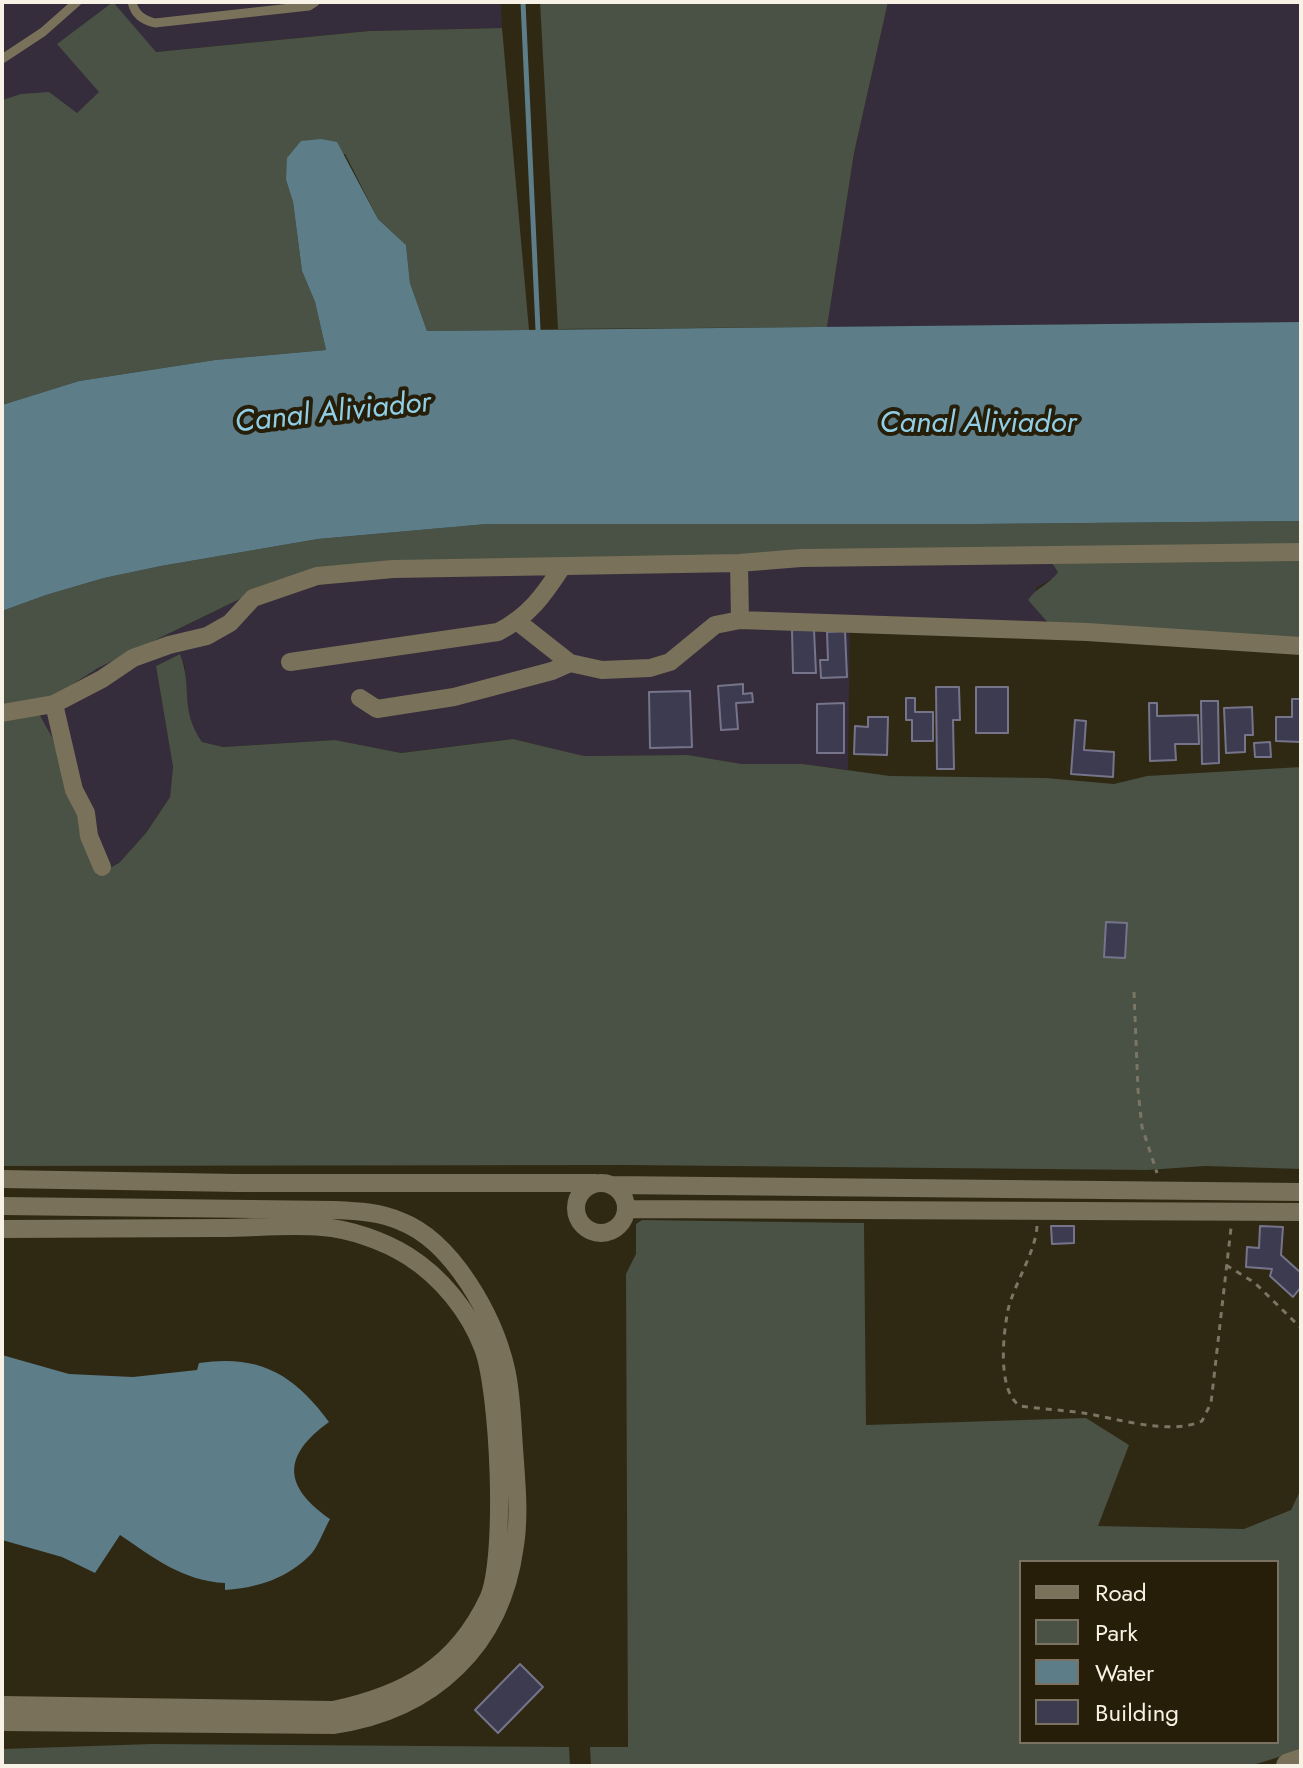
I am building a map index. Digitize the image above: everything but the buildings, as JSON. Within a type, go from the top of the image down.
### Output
[{"type":"main road","points":[[1289,1766],[1301,1762]]},
{"type":"street","points":[[2,713],[54,704],[102,679],[133,658],[207,636],[230,623],[253,598],[317,576],[393,569],[739,563],[801,558],[1301,552]]},
{"type":"street","points":[[739,563],[740,620]]},
{"type":"street","points":[[290,662],[498,632],[518,622],[539,602],[562,567]]},
{"type":"street","points":[[518,622],[570,663],[602,670],[650,668],[670,662],[715,625],[740,620],[1087,632],[1301,646]]},
{"type":"street","points":[[360,698],[377,709],[454,697],[552,671],[570,663]]},
{"type":"street","points":[[54,704],[74,790],[86,813],[89,836],[102,867]]},
{"type":"street","points":[[2,1179],[1301,1192]]},
{"type":"street","points":[[603,1184],[624,1196],[626,1209],[623,1220],[612,1231],[595,1233],[588,1230],[577,1217],[577,1200],[580,1192],[603,1184]]},
{"type":"street","points":[[1038,1189],[1038,1211]]},
{"type":"street","points":[[2,1206],[335,1210],[373,1212],[404,1222],[432,1241],[462,1273],[497,1341],[510,1396],[516,1541],[506,1589],[483,1636],[457,1670],[434,1688],[386,1712],[333,1725],[2,1722]]},
{"type":"street","points":[[626,1209],[1301,1212]]},
{"type":"street","points":[[387,1245],[404,1222]]},
{"type":"street","points":[[2,1229],[324,1227],[387,1245],[409,1257],[444,1286],[468,1318],[483,1348],[493,1383],[500,1542],[489,1596],[471,1628],[443,1661],[386,1696],[333,1710],[2,1705]]},
{"type":"street","points":[[431,1275],[449,1259]]},
{"type":"lane","points":[[2,59],[43,32],[77,2]]},
{"type":"lane","points":[[132,2],[133,9],[142,20],[155,23],[278,6],[309,6],[315,2]]},
{"type":"path","points":[[1134,992],[1142,1127],[1163,1190]]},
{"type":"path","points":[[1038,1211],[1037,1232],[1008,1310],[1004,1366],[1006,1389],[1013,1402],[1020,1406],[1085,1413],[1134,1423],[1182,1426],[1202,1421],[1211,1403],[1232,1212]]},
{"type":"path","points":[[1226,1265],[1255,1283],[1301,1328]]},
{"type":"shaded area","points":[[2,2],[501,2],[502,28],[369,31],[155,52],[100,92],[76,114],[21,94],[2,100]]},
{"type":"shaded area","points":[[888,2],[1301,2],[1301,322],[827,327],[854,153]]},
{"type":"shaded area","points":[[1044,551],[1058,571],[1054,578],[1036,588],[1051,626],[850,617],[848,770],[803,764],[742,764],[688,755],[584,756],[513,739],[400,753],[335,740],[223,747],[202,742],[192,727],[186,697],[185,667],[180,654],[156,666],[173,767],[170,797],[146,833],[119,863],[96,876],[52,737],[38,712],[43,703],[98,668],[250,594],[315,571]]},
{"type":"green space","points":[[113,2],[156,52],[369,31],[502,28],[529,330],[427,331],[410,283],[406,245],[378,219],[345,154],[286,180],[293,202],[302,271],[315,302],[326,350],[215,360],[79,381],[2,405],[2,100],[21,94],[49,92],[77,113],[99,92],[57,44]]},
{"type":"green space","points":[[540,2],[888,2],[854,153],[827,327],[558,329]]},
{"type":"green space","points":[[1301,521],[1301,640],[1051,626],[1028,600],[1058,572],[1044,551],[398,561],[250,594],[98,668],[43,703],[38,712],[52,737],[97,875],[119,863],[146,833],[170,797],[173,767],[156,666],[180,654],[186,677],[188,708],[195,730],[202,742],[223,747],[335,740],[401,753],[513,739],[584,756],[688,755],[742,764],[803,764],[890,776],[1046,778],[1114,784],[1147,776],[1301,767],[1301,1169],[1205,1166],[1147,1170],[626,1165],[2,1166],[2,611],[104,578],[161,566],[318,539],[487,524]]},
{"type":"green space","points":[[642,1220],[864,1223],[866,1425],[1086,1418],[1129,1445],[1098,1526],[1244,1529],[1291,1510],[1301,1489],[1301,1750],[1250,1766],[591,1766],[590,1747],[628,1747],[626,1274],[636,1254],[636,1224]]},
{"type":"green space","points":[[152,1744],[569,1747],[570,1766],[2,1766],[2,1749]]},
{"type":"water","name":"Canal Aliviador","points":[[321,139],[337,142],[378,219],[406,245],[410,283],[427,331],[1301,322],[1301,521],[487,524],[318,539],[161,566],[104,578],[2,611],[2,405],[79,381],[215,360],[326,350],[315,302],[302,271],[293,202],[286,180],[287,158],[301,141]]},
{"type":"water","points":[[2,1355],[69,1374],[133,1377],[197,1370],[199,1363],[240,1362],[273,1371],[288,1380],[316,1405],[329,1422],[303,1447],[294,1471],[303,1495],[330,1519],[315,1549],[303,1562],[283,1575],[249,1587],[225,1590],[225,1583],[182,1573],[120,1535],[95,1573],[62,1557],[2,1540]]},
{"type":"waterway","points":[[523,2],[538,330]]}]
